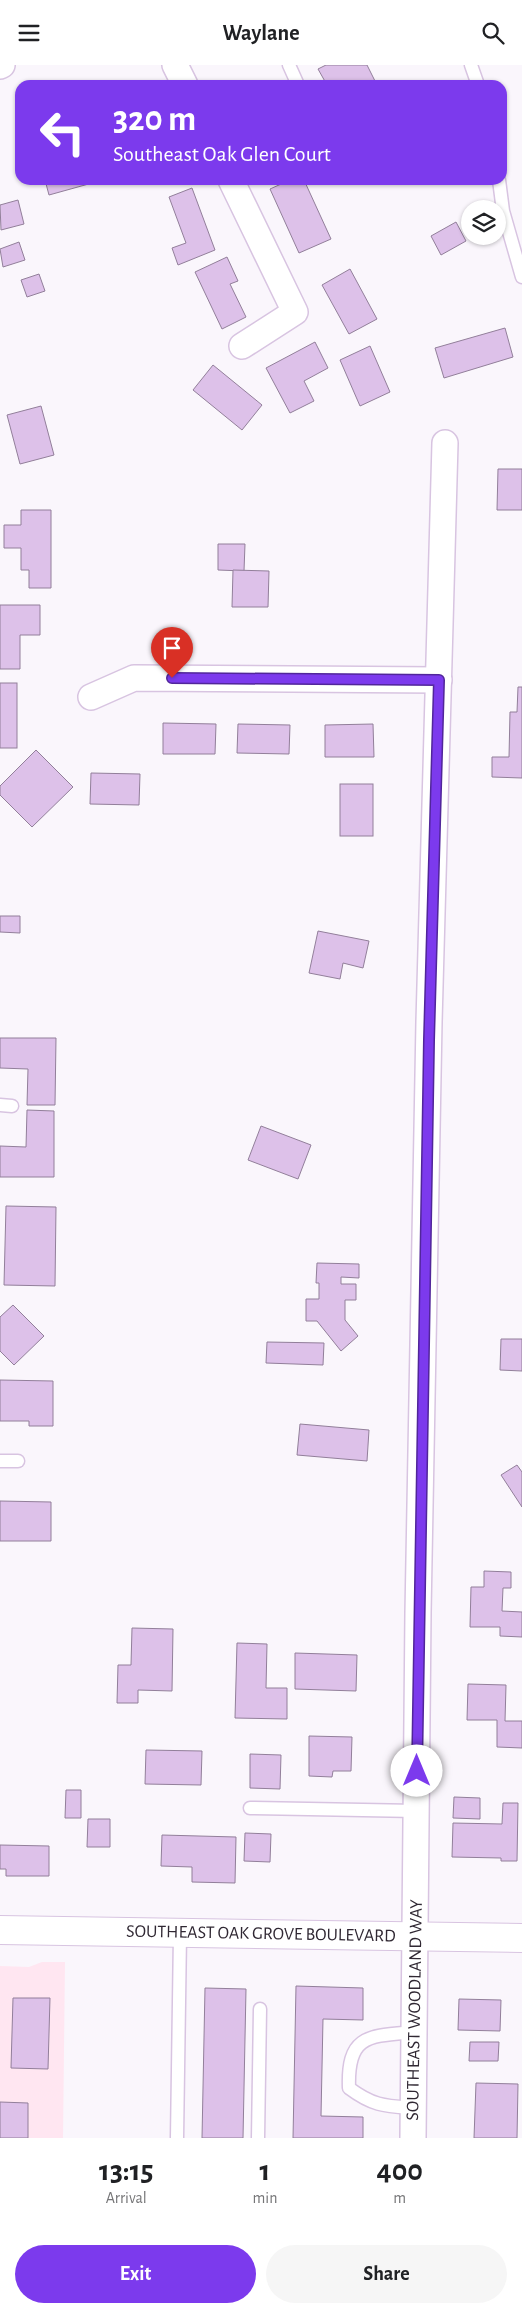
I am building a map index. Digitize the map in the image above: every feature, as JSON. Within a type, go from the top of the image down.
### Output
[{"type":"street","points":[[175,65],[182,80]]},
{"type":"street","points":[[233,185],[296,312],[242,346]]},
{"type":"street","name":"SOUTHEAST WOODLAND WAY","points":[[413,2138],[429,1032],[445,443]]},
{"type":"street","points":[[91,697],[134,678],[439,680]]},
{"type":"street","name":"SOUTHEAST OAK GROVE BOULEVARD","points":[[0,1930],[522,1938]]},
{"type":"lane","points":[[289,65],[296,80]]},
{"type":"lane","points":[[471,65],[476,80]]},
{"type":"lane","points":[[500,185],[503,211],[522,277]]},
{"type":"lane","points":[[0,1461],[18,1461]]},
{"type":"lane","points":[[250,1808],[417,1811]]},
{"type":"lane","points":[[177,2138],[180,1934]]},
{"type":"lane","points":[[258,2138],[260,2009]]},
{"type":"lane","points":[[413,2108],[388,2106],[365,2101],[350,2088],[349,2070],[352,2054],[360,2043],[378,2035],[415,2031]]},
{"type":"shaded area","points":[[42,1962],[65,1962],[63,2138],[0,2138],[0,1966],[29,1967]]},
{"type":"building","points":[[326,65],[367,65],[374,80],[324,80],[318,69]]},
{"type":"building","points":[[46,185],[85,185],[49,195]]},
{"type":"building","points":[[279,185],[306,185],[331,239],[299,253],[270,189]]},
{"type":"building","points":[[192,188],[215,250],[178,265],[172,248],[186,243],[169,197]]},
{"type":"building","points":[[18,200],[24,224],[1,230],[0,205]]},
{"type":"building","points":[[456,222],[461,232],[461,244],[441,255],[431,236]]},
{"type":"building","points":[[19,242],[25,260],[3,267],[0,249]]},
{"type":"building","points":[[227,257],[238,281],[230,284],[246,317],[222,329],[195,272]]},
{"type":"building","points":[[350,269],[377,319],[349,334],[322,285]]},
{"type":"building","points":[[39,274],[45,291],[27,297],[21,280]]},
{"type":"building","points":[[505,328],[513,357],[444,378],[435,348]]},
{"type":"building","points":[[315,342],[328,368],[304,381],[314,401],[290,413],[266,368]]},
{"type":"building","points":[[370,346],[390,392],[360,406],[340,360]]},
{"type":"building","points":[[213,365],[262,405],[242,430],[193,390]]},
{"type":"building","points":[[41,406],[54,455],[20,464],[7,415]]},
{"type":"building","points":[[498,469],[522,469],[522,510],[497,510]]},
{"type":"building","points":[[21,510],[51,510],[51,588],[29,588],[29,570],[21,570],[21,548],[4,548],[4,525],[21,525]]},
{"type":"building","points":[[218,544],[245,544],[244,571],[218,570]]},
{"type":"building","points":[[233,570],[269,571],[268,607],[232,607]]},
{"type":"building","points":[[0,605],[40,605],[40,635],[20,635],[20,669],[0,669]]},
{"type":"building","points":[[0,683],[17,683],[17,748],[0,748]]},
{"type":"building","points":[[518,687],[522,687],[522,778],[492,777],[492,757],[509,757],[510,712],[517,712]]},
{"type":"building","points":[[163,723],[216,724],[215,754],[163,754]]},
{"type":"building","points":[[238,724],[290,725],[289,754],[237,753]]},
{"type":"building","points":[[373,724],[374,757],[325,757],[325,725]]},
{"type":"building","points":[[36,750],[73,787],[32,827],[0,795],[0,786]]},
{"type":"building","points":[[91,773],[140,774],[139,805],[90,804]]},
{"type":"building","points":[[340,784],[373,784],[373,836],[340,836]]},
{"type":"building","points":[[0,916],[20,916],[20,933],[0,932]]},
{"type":"building","points":[[318,931],[369,941],[363,968],[343,963],[340,979],[309,973]]},
{"type":"building","points":[[0,1038],[56,1038],[55,1105],[27,1105],[28,1069],[0,1068]]},
{"type":"building","points":[[27,1110],[54,1111],[54,1177],[0,1177],[0,1146],[26,1147]]},
{"type":"building","points":[[261,1126],[311,1145],[298,1179],[248,1160]]},
{"type":"building","points":[[6,1206],[56,1207],[55,1286],[4,1285]]},
{"type":"building","points":[[317,1263],[359,1264],[359,1278],[341,1277],[341,1284],[356,1284],[356,1300],[345,1300],[345,1320],[358,1336],[341,1351],[317,1321],[306,1321],[306,1299],[319,1299],[319,1283],[316,1283]]},
{"type":"building","points":[[13,1305],[44,1336],[14,1365],[0,1351],[0,1317]]},
{"type":"building","points":[[501,1339],[522,1339],[522,1371],[500,1370]]},
{"type":"building","points":[[267,1342],[324,1343],[323,1365],[266,1363]]},
{"type":"building","points":[[0,1380],[53,1381],[53,1426],[29,1426],[29,1421],[0,1421]]},
{"type":"building","points":[[300,1424],[369,1430],[367,1461],[297,1455]]},
{"type":"building","points":[[517,1465],[522,1472],[522,1507],[501,1475]]},
{"type":"building","points":[[0,1501],[51,1502],[51,1541],[0,1541]]},
{"type":"building","points":[[484,1571],[511,1572],[511,1588],[503,1588],[502,1611],[522,1612],[522,1637],[500,1636],[500,1627],[470,1627],[471,1587],[484,1587]]},
{"type":"building","points":[[132,1628],[173,1629],[172,1691],[138,1690],[138,1703],[117,1703],[118,1665],[131,1665]]},
{"type":"building","points":[[237,1643],[267,1644],[266,1688],[287,1688],[287,1719],[235,1718]]},
{"type":"building","points":[[295,1653],[357,1655],[356,1691],[295,1689]]},
{"type":"building","points":[[468,1684],[506,1685],[505,1721],[522,1721],[522,1748],[497,1747],[497,1720],[467,1720]]},
{"type":"building","points":[[309,1736],[352,1737],[351,1771],[333,1771],[332,1777],[309,1776]]},
{"type":"building","points":[[146,1750],[202,1751],[201,1785],[145,1784]]},
{"type":"building","points":[[250,1754],[281,1755],[280,1789],[250,1788]]},
{"type":"building","points":[[66,1790],[81,1790],[81,1818],[65,1818]]},
{"type":"building","points":[[454,1797],[480,1798],[480,1819],[453,1818]]},
{"type":"building","points":[[503,1803],[518,1803],[517,1861],[501,1861],[501,1858],[452,1857],[453,1823],[502,1824]]},
{"type":"building","points":[[88,1819],[110,1819],[110,1847],[87,1847]]},
{"type":"building","points":[[245,1833],[271,1834],[270,1862],[244,1861]]},
{"type":"building","points":[[162,1835],[236,1837],[235,1883],[192,1882],[192,1867],[161,1866]]},
{"type":"building","points":[[0,1845],[49,1846],[49,1876],[6,1876],[6,1869],[0,1869]]},
{"type":"building","points":[[296,1986],[363,1988],[363,2020],[323,2019],[321,2116],[363,2117],[363,2138],[293,2138]]},
{"type":"building","points":[[205,1988],[246,1989],[243,2138],[202,2138]]},
{"type":"building","points":[[13,1998],[50,1998],[48,2069],[11,2068]]},
{"type":"building","points":[[459,1999],[501,2000],[500,2031],[458,2030]]},
{"type":"building","points":[[470,2042],[499,2042],[498,2061],[469,2061]]},
{"type":"building","points":[[476,2083],[518,2084],[517,2138],[474,2138]]},
{"type":"building","points":[[0,2102],[28,2103],[28,2138],[0,2138]]},
{"type":"route","points":[[172,678],[439,680],[429,1040],[417,1771]]}]
